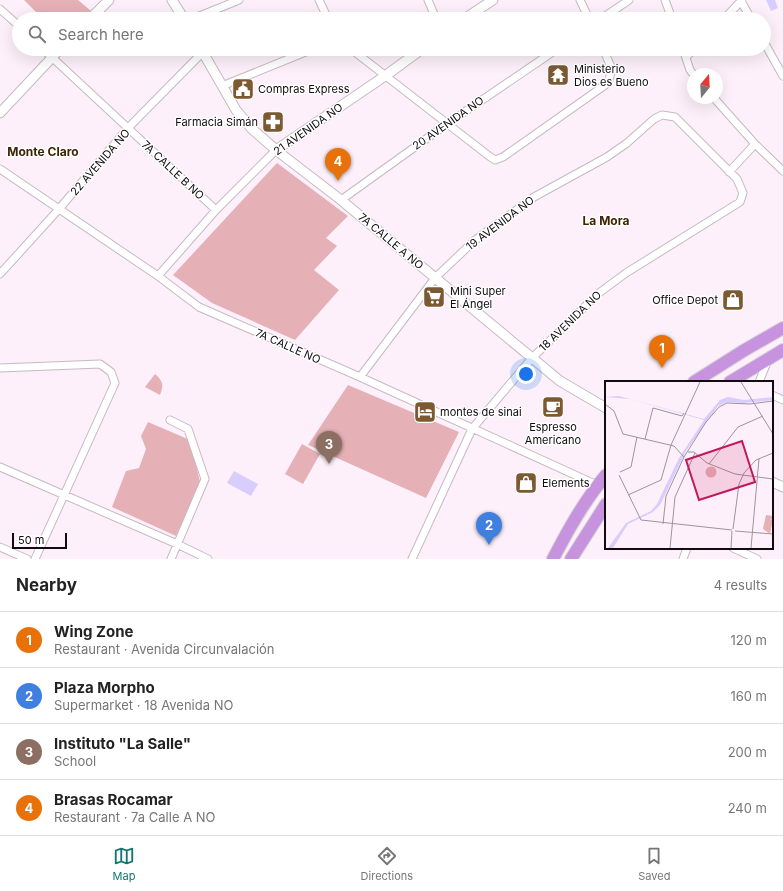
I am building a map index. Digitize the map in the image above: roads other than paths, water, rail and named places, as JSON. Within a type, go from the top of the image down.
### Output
[{"type":"highway","points":[[696,381],[743,350],[783,328]]},
{"type":"highway","points":[[736,381],[770,357],[783,350]]},
{"type":"highway","points":[[553,559],[572,524],[605,476]]},
{"type":"highway","points":[[571,559],[605,505]]},
{"type":"street","points":[[97,12],[108,0]]},
{"type":"street","points":[[172,0],[180,12]]},
{"type":"street","points":[[209,12],[239,0]]},
{"type":"street","points":[[318,0],[324,12]]},
{"type":"street","points":[[428,0],[433,12]]},
{"type":"street","points":[[475,12],[493,0]]},
{"type":"street","points":[[580,0],[586,12]]},
{"type":"street","points":[[612,12],[629,0]]},
{"type":"street","points":[[665,0],[669,12]]},
{"type":"street","points":[[730,12],[741,0],[747,12]]},
{"type":"street","points":[[0,9],[12,20]]},
{"type":"street","points":[[771,55],[783,76]]},
{"type":"street","name":"22 AVENIDA NO","points":[[0,274],[59,209],[128,128],[197,56]]},
{"type":"street","name":"7A CALLE A NO","points":[[205,56],[236,110],[252,129],[276,150],[341,200],[560,381],[605,407]]},
{"type":"street","points":[[222,86],[296,56]]},
{"type":"street","points":[[360,56],[495,160],[503,158],[608,83],[612,69],[606,56]]},
{"type":"street","name":"21 AVENIDA NO","points":[[158,276],[216,210],[276,150],[412,56]]},
{"type":"street","name":"20 AVENIDA NO","points":[[341,200],[447,124],[547,56]]},
{"type":"street","points":[[0,113],[52,57]]},
{"type":"street","name":"7A CALLE B NO","points":[[52,57],[216,210]]},
{"type":"street","points":[[686,57],[689,68]]},
{"type":"street","points":[[719,104],[755,144],[783,171]]},
{"type":"street","name":"19 AVENIDA NO","points":[[360,377],[435,278],[474,241],[534,197],[607,157],[627,143],[654,119],[662,115],[675,116],[729,172]]},
{"type":"street","points":[[729,172],[755,144]]},
{"type":"street","name":"7A CALLE NO","points":[[0,169],[158,276],[199,307],[360,377],[597,486]]},
{"type":"street","name":"18 AVENIDA NO","points":[[412,559],[472,429],[532,358],[599,293],[626,273],[740,202],[743,194],[736,179],[729,172]]},
{"type":"street","points":[[759,381],[770,357]]},
{"type":"street","points":[[0,368],[100,364],[111,372],[115,383],[35,559]]},
{"type":"street","points":[[773,395],[783,400]]},
{"type":"street","points":[[170,420],[188,429],[206,479],[171,559]]},
{"type":"street","points":[[0,466],[208,559]]},
{"type":"street","points":[[773,482],[783,487]]},
{"type":"street","points":[[0,547],[27,559]]},
{"type":"street","points":[[683,559],[688,549]]},
{"type":"street","points":[[735,549],[757,559]]},
{"type":"place","name":"Ministerio Dios es Bueno","points":[[558,75]]},
{"type":"place","name":"Compras Express","points":[[243,89]]},
{"type":"place","name":"Farmacia Simán","points":[[273,122]]},
{"type":"place","name":"Brasas Rocamar","points":[[338,181]]},
{"type":"place","name":"Mini Super El Ángel","points":[[434,297]]},
{"type":"place","name":"Office Depot","points":[[733,300]]},
{"type":"place","name":"Wing Zone","points":[[662,368]]},
{"type":"place","name":"Espresso Americano","points":[[553,407]]},
{"type":"place","name":"montes de sinai","points":[[425,412]]},
{"type":"place","name":"Instituto \"La Salle\"","points":[[329,464]]},
{"type":"place","name":"Elements","points":[[526,483]]},
{"type":"place","name":"Plaza Morpho","points":[[489,545]]},
{"type":"district","name":"Monte Claro","points":[[43,151]]},
{"type":"district","name":"La Mora","points":[[606,220]]}]
